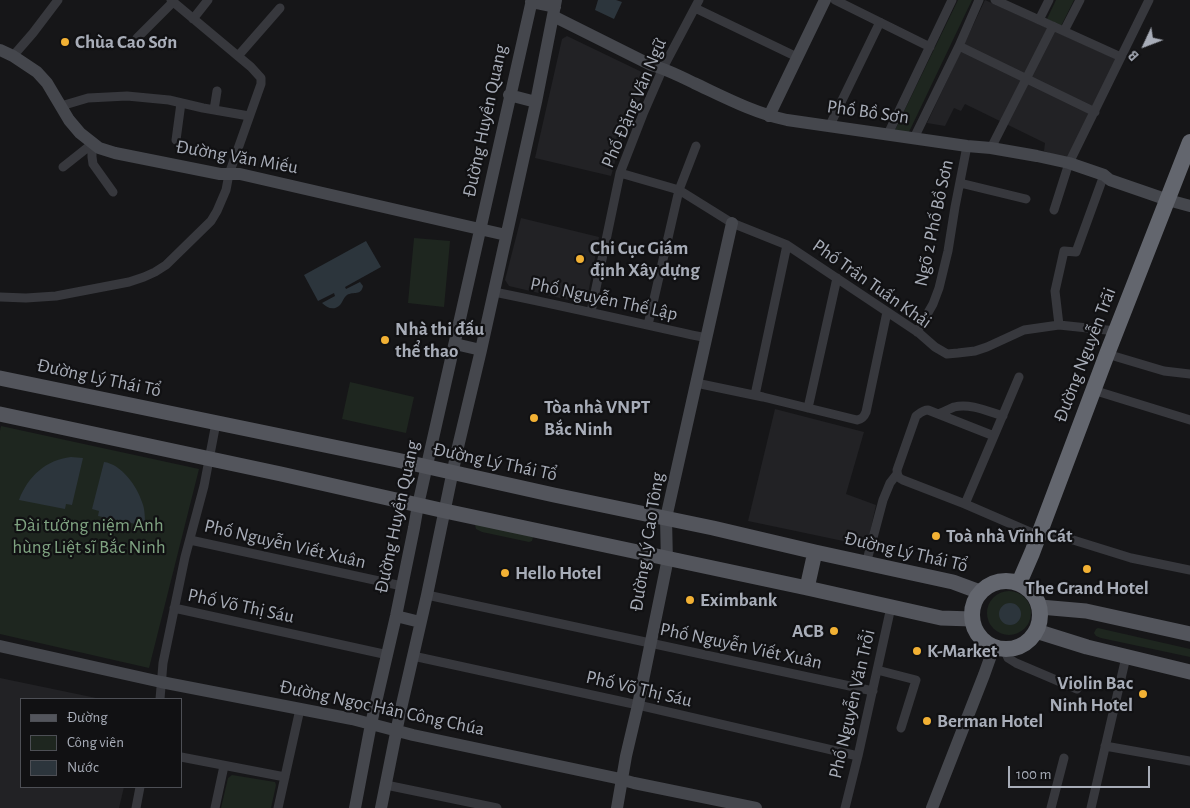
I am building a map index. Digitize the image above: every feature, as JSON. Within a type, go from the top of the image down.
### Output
[{"type":"highway","name":"Đường Nguyễn Trãi","points":[[1019,583],[1040,533],[1093,390],[1190,142]]},
{"type":"highway","points":[[1008,580],[1019,583],[1032,592],[1040,607],[1040,620],[1036,632],[1023,645],[1016,648],[999,648],[986,643],[974,628],[972,619],[973,605],[980,592],[998,581],[1008,580]]},
{"type":"main road","name":"Đường Lý Thái Tổ","points":[[0,378],[713,528],[866,564],[953,582],[980,592]]},
{"type":"main road","points":[[0,414],[944,619],[972,619]]},
{"type":"main road","points":[[807,588],[815,552]]},
{"type":"main road","points":[[1040,607],[1086,611],[1190,634]]},
{"type":"main road","points":[[1036,632],[1087,648],[1190,672]]},
{"type":"street","points":[[13,56],[33,34],[58,0]]},
{"type":"street","points":[[193,19],[208,0]]},
{"type":"street","points":[[769,116],[825,0]]},
{"type":"street","points":[[835,0],[930,46]]},
{"type":"street","points":[[888,134],[952,0]]},
{"type":"street","points":[[914,138],[979,0]]},
{"type":"street","points":[[995,0],[1121,57]]},
{"type":"street","points":[[1039,20],[1049,0]]},
{"type":"street","points":[[1064,31],[1080,0]]},
{"type":"street","points":[[1054,210],[1069,164],[1149,0]]},
{"type":"street","points":[[0,297],[56,296],[129,282],[144,277],[166,265],[211,221],[217,211],[226,190],[229,174],[261,84],[261,78],[251,66],[172,1],[137,38]]},
{"type":"street","name":"Phố Bồ Sơn","points":[[531,1],[555,8],[651,65],[663,68],[769,116],[1037,156],[1104,175],[1110,180],[1190,206]]},
{"type":"street","name":"Đường Huyền Quang","points":[[354,808],[388,655],[426,467],[531,1]]},
{"type":"street","points":[[697,4],[797,57]]},
{"type":"street","name":"Phố Đặng Văn Ngữ","points":[[591,312],[620,173],[663,68],[697,4]]},
{"type":"street","points":[[238,56],[280,8]]},
{"type":"street","points":[[381,808],[396,731],[536,102],[555,8]]},
{"type":"street","points":[[830,125],[880,22]]},
{"type":"street","points":[[991,148],[1053,26]]},
{"type":"street","points":[[958,46],[1095,112]]},
{"type":"street","name":"Đường Văn Miếu","points":[[0,50],[37,72],[47,83],[69,120],[92,144],[100,148],[115,153],[220,174],[240,174],[506,235]]},
{"type":"street","points":[[214,110],[217,90]]},
{"type":"street","points":[[510,95],[536,102]]},
{"type":"street","points":[[60,106],[88,98],[127,96],[169,100],[249,116]]},
{"type":"street","points":[[176,140],[181,103]]},
{"type":"street","points":[[63,167],[92,144]]},
{"type":"street","points":[[92,144],[93,164],[113,192]]},
{"type":"street","points":[[648,325],[679,190],[696,146]]},
{"type":"street","name":"Ngõ 2 Phố Bồ Sơn","points":[[917,332],[933,304],[939,288],[948,251],[967,146]]},
{"type":"street","name":"Phố Trần Tuấn Khải","points":[[620,173],[679,190],[732,223],[787,245],[917,332],[934,347],[947,354],[987,347],[1024,330],[1059,325],[1116,331]]},
{"type":"street","points":[[1059,325],[1055,291],[1064,251],[1076,252],[1104,175]]},
{"type":"street","points":[[960,183],[1026,198]]},
{"type":"street","name":"Đường Lý Cao Tông","points":[[617,808],[626,756],[667,563],[666,518],[732,223]]},
{"type":"street","points":[[755,395],[787,245]]},
{"type":"street","points":[[808,408],[837,278]]},
{"type":"street","name":"Phố Nguyễn Thế Lập","points":[[494,292],[706,338]]},
{"type":"street","points":[[696,383],[755,395],[857,420],[863,418],[865,416],[887,312]]},
{"type":"street","points":[[455,344],[481,350]]},
{"type":"street","points":[[1107,354],[1164,372],[1190,374]]},
{"type":"street","points":[[965,504],[1019,377]]},
{"type":"street","points":[[1093,390],[1190,420]]},
{"type":"street","points":[[938,414],[955,407],[964,406],[975,407],[1003,416]]},
{"type":"street","points":[[866,564],[883,500],[890,483],[897,474],[916,416],[924,410],[928,410],[994,436]]},
{"type":"street","points":[[160,698],[163,662],[185,557],[204,486],[216,423]]},
{"type":"street","points":[[897,474],[903,480],[1040,533],[1131,558],[1190,570]]},
{"type":"street","name":"Phố Nguyễn Viết Xuân","points":[[190,540],[402,586]]},
{"type":"street","name":"Phố Nguyễn Viết Xuân","points":[[427,595],[873,691]]},
{"type":"street","name":"Phố Nguyễn Văn Trỗi","points":[[845,808],[892,607]]},
{"type":"street","name":"Phố Võ Thị Sáu","points":[[174,608],[388,655]]},
{"type":"street","points":[[396,616],[420,622]]},
{"type":"street","name":"Đường Ngọc Hân Công Chúa","points":[[0,646],[161,682],[372,724],[396,731],[636,784],[756,808]]},
{"type":"street","points":[[932,808],[984,675],[999,648],[1012,661],[1077,689]]},
{"type":"street","name":"Phố Võ Thị Sáu","points":[[413,656],[638,705],[858,756]]},
{"type":"street","points":[[1091,808],[1126,657]]},
{"type":"street","points":[[877,670],[916,680],[901,728]]},
{"type":"street","points":[[278,808],[300,709]]},
{"type":"street","points":[[1105,746],[1190,761]]},
{"type":"street","points":[[182,757],[285,778]]},
{"type":"street","points":[[1051,808],[1064,758]]},
{"type":"street","points":[[215,808],[224,766]]},
{"type":"street","points":[[386,785],[497,808]]},
{"type":"street","points":[[136,808],[140,788]]},
{"type":"shaded area","points":[[985,0],[1116,59],[1067,160],[1044,151],[1045,143],[965,104],[961,111],[954,108],[945,126],[927,123]]},
{"type":"shaded area","points":[[567,36],[648,75],[649,79],[620,144],[611,176],[535,158],[562,39]]},
{"type":"shaded area","points":[[521,218],[599,237],[587,299],[581,303],[509,286],[505,280]]},
{"type":"shaded area","points":[[775,409],[864,432],[846,494],[876,505],[867,546],[748,521]]},
{"type":"shaded area","points":[[0,678],[96,698],[20,698],[20,788],[124,788],[119,808],[0,808]]},
{"type":"green space","points":[[958,0],[972,0],[908,134],[895,130]]},
{"type":"green space","points":[[1056,0],[1074,0],[1061,26],[1047,19]]},
{"type":"green space","points":[[414,238],[450,241],[444,307],[408,303]]},
{"type":"green space","points":[[350,382],[414,397],[406,433],[342,419]]},
{"type":"green space","name":"Đài tưởng niệm Anh hùng Liệt sĩ Bắc Ninh","points":[[1,426],[199,469],[149,668],[0,634]]},
{"type":"green space","points":[[476,523],[533,537],[532,541],[529,542],[482,532],[476,529]]},
{"type":"green space","points":[[1009,591],[1021,595],[1027,601],[1031,613],[1027,625],[1021,631],[1009,635],[997,631],[991,625],[987,613],[991,601],[997,595]]},
{"type":"green space","points":[[1098,628],[1190,649],[1190,657],[1101,638],[1094,633]]},
{"type":"green space","points":[[232,775],[275,782],[271,808],[221,808],[228,778]]},
{"type":"water","points":[[598,0],[622,2],[614,19],[595,10]]},
{"type":"water","points":[[366,241],[381,267],[345,287],[346,289],[360,282],[363,286],[361,291],[347,295],[338,307],[331,308],[322,303],[335,296],[334,293],[318,301],[304,275]]},
{"type":"water","points":[[71,457],[83,458],[72,505],[66,504],[65,509],[19,500],[27,484],[39,471],[54,462]]},
{"type":"water","points":[[104,462],[122,471],[132,483],[143,505],[145,526],[98,516],[99,511],[92,509]]},
{"type":"water","points":[[1010,603],[1018,606],[1021,614],[1018,622],[1010,625],[1002,622],[999,614],[1002,606]]},
{"type":"place","name":"Chùa Cao Sơn","points":[[65,42]]},
{"type":"place","name":"Chi Cục Giám định Xây dựng","points":[[580,259]]},
{"type":"place","name":"Nhà thi đấu thể thao","points":[[385,340]]},
{"type":"place","name":"Tòa nhà VNPT Bắc Ninh","points":[[534,418]]},
{"type":"place","name":"Toà nhà Vĩnh Cát","points":[[936,536]]},
{"type":"place","name":"The Grand Hotel","points":[[1087,569]]},
{"type":"place","name":"Hello Hotel","points":[[505,573]]},
{"type":"place","name":"Eximbank","points":[[690,600]]},
{"type":"place","name":"ACB","points":[[834,631]]},
{"type":"place","name":"K-Market","points":[[917,651]]},
{"type":"place","name":"Violin Bac Ninh Hotel","points":[[1143,694]]},
{"type":"place","name":"Berman Hotel","points":[[927,721]]}]
